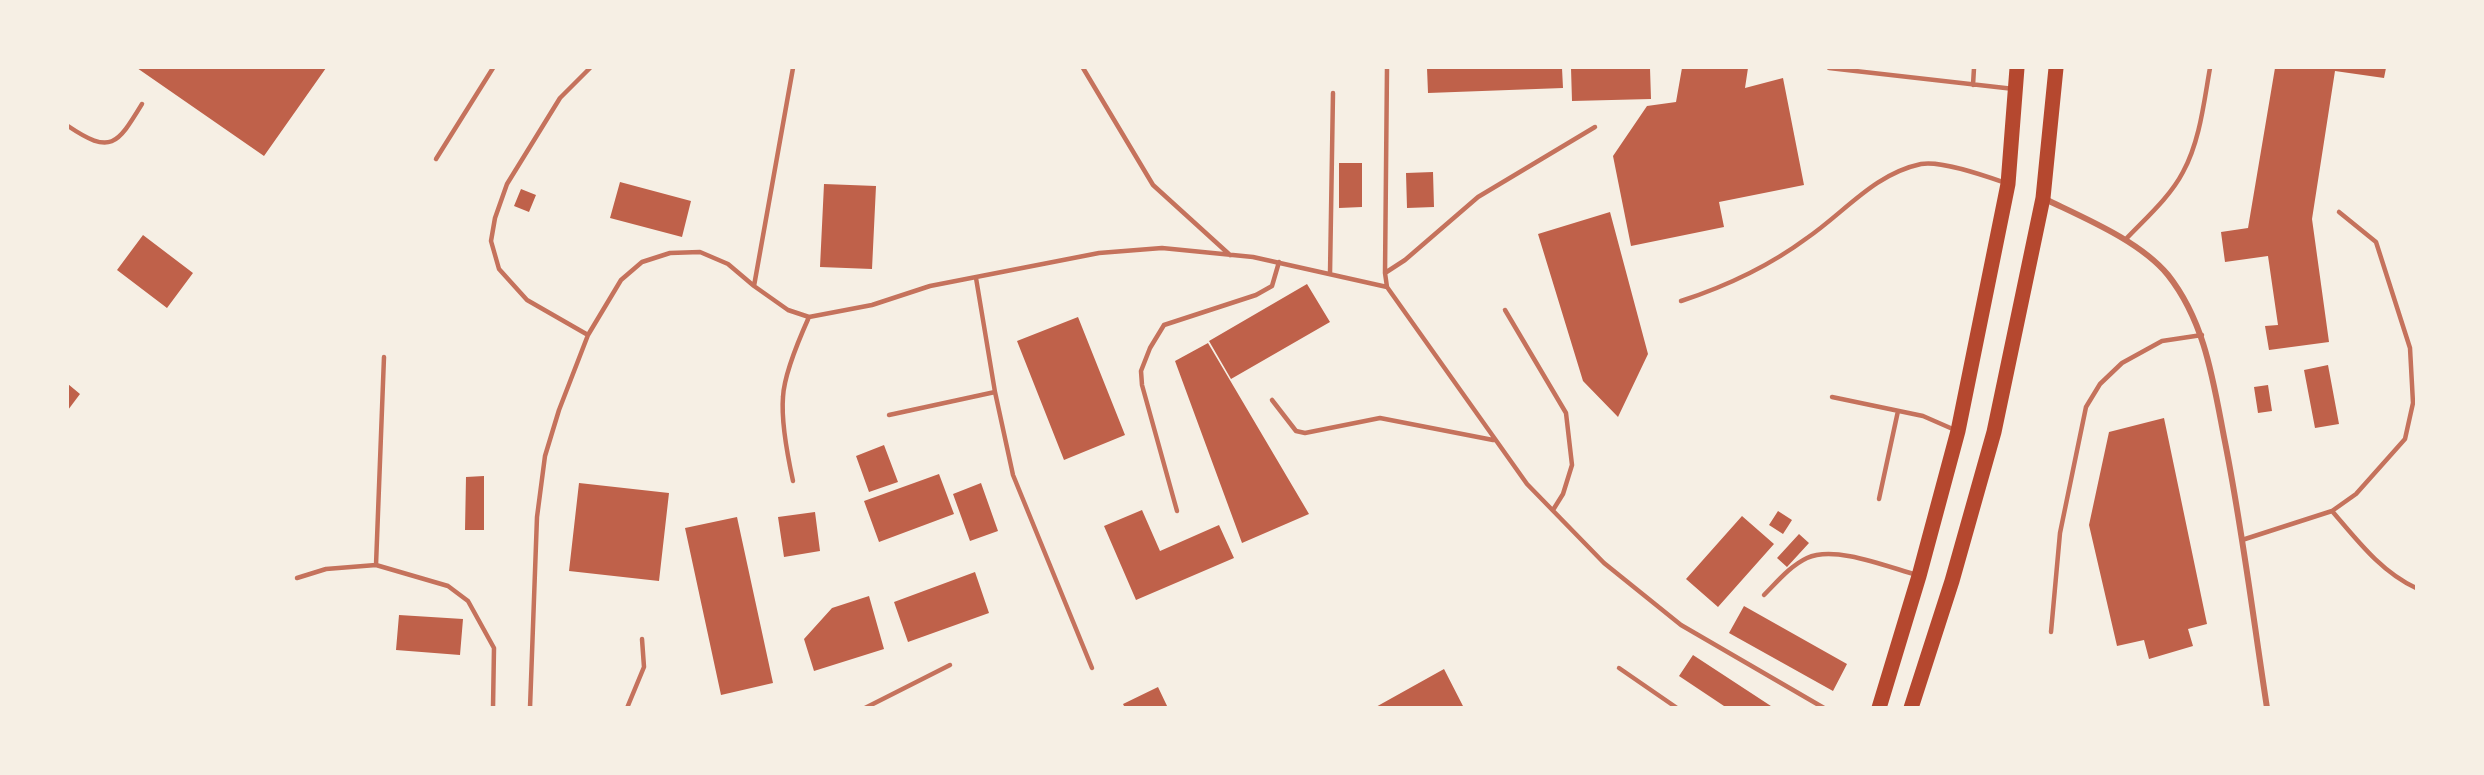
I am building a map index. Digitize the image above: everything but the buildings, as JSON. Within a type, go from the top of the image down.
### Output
[{"type":"main road","points":[[1880,708],[1958,431],[2008,184],[2017,68]]},
{"type":"main road","points":[[1911,708],[1952,581],[1994,432],[2043,198],[2056,68]]},
{"type":"street","points":[[2043,198],[2126,239],[2167,274],[2190,308],[2202,335],[2234,483],[2267,708]]},
{"type":"lane","points":[[436,159],[493,68]]},
{"type":"lane","points":[[588,335],[527,300],[499,269],[491,241],[495,218],[507,184],[560,98],[590,68]]},
{"type":"lane","points":[[754,286],[793,68]]},
{"type":"lane","points":[[1083,68],[1153,185],[1230,255]]},
{"type":"lane","points":[[1387,68],[1385,273],[1387,287],[1527,484],[1604,563],[1681,625],[1824,708]]},
{"type":"lane","points":[[1829,68],[2016,89]]},
{"type":"lane","points":[[1973,85],[1974,68]]},
{"type":"lane","points":[[2126,239],[2156,208],[2185,170],[2197,134],[2210,68]]},
{"type":"lane","points":[[1330,274],[1333,93]]},
{"type":"lane","points":[[68,126],[93,141],[113,142],[124,134],[142,104]]},
{"type":"lane","points":[[1385,273],[1405,260],[1478,197],[1595,127]]},
{"type":"lane","points":[[1681,301],[1722,288],[1767,266],[1810,237],[1878,181],[1922,164],[1971,172],[2008,184]]},
{"type":"lane","points":[[2242,540],[2332,511],[2356,494],[2405,439],[2413,403],[2410,348],[2376,242],[2339,212]]},
{"type":"lane","points":[[530,708],[537,516],[546,456],[559,410],[588,335],[621,280],[642,262],[670,253],[700,252],[728,264],[788,310],[809,317],[872,305],[930,286],[1098,253],[1162,248],[1279,262],[1387,287]]},
{"type":"lane","points":[[1177,511],[1142,385],[1141,371],[1150,348],[1164,325],[1256,295],[1272,286],[1279,262]]},
{"type":"lane","points":[[976,278],[995,392],[1013,475],[1092,668]]},
{"type":"lane","points":[[1505,310],[1566,413],[1572,465],[1563,494],[1553,510]]},
{"type":"lane","points":[[793,482],[787,452],[783,397],[799,339],[809,317]]},
{"type":"lane","points":[[2051,632],[2060,533],[2086,407],[2100,384],[2122,363],[2162,341],[2202,335]]},
{"type":"lane","points":[[376,565],[384,357]]},
{"type":"lane","points":[[889,415],[995,392]]},
{"type":"lane","points":[[1832,397],[1923,416],[1958,431]]},
{"type":"lane","points":[[1272,400],[1296,431],[1305,434],[1380,418],[1494,440]]},
{"type":"lane","points":[[1879,499],[1898,411]]},
{"type":"lane","points":[[2332,511],[2366,551],[2398,580],[2416,588]]},
{"type":"lane","points":[[1764,594],[1800,562],[1822,554],[1838,554],[1919,576]]},
{"type":"lane","points":[[297,578],[326,569],[376,565],[448,586],[468,601],[494,648],[493,708]]},
{"type":"lane","points":[[627,708],[644,667],[642,639]]},
{"type":"lane","points":[[865,708],[950,665]]},
{"type":"lane","points":[[1620,668],[1677,708]]}]
